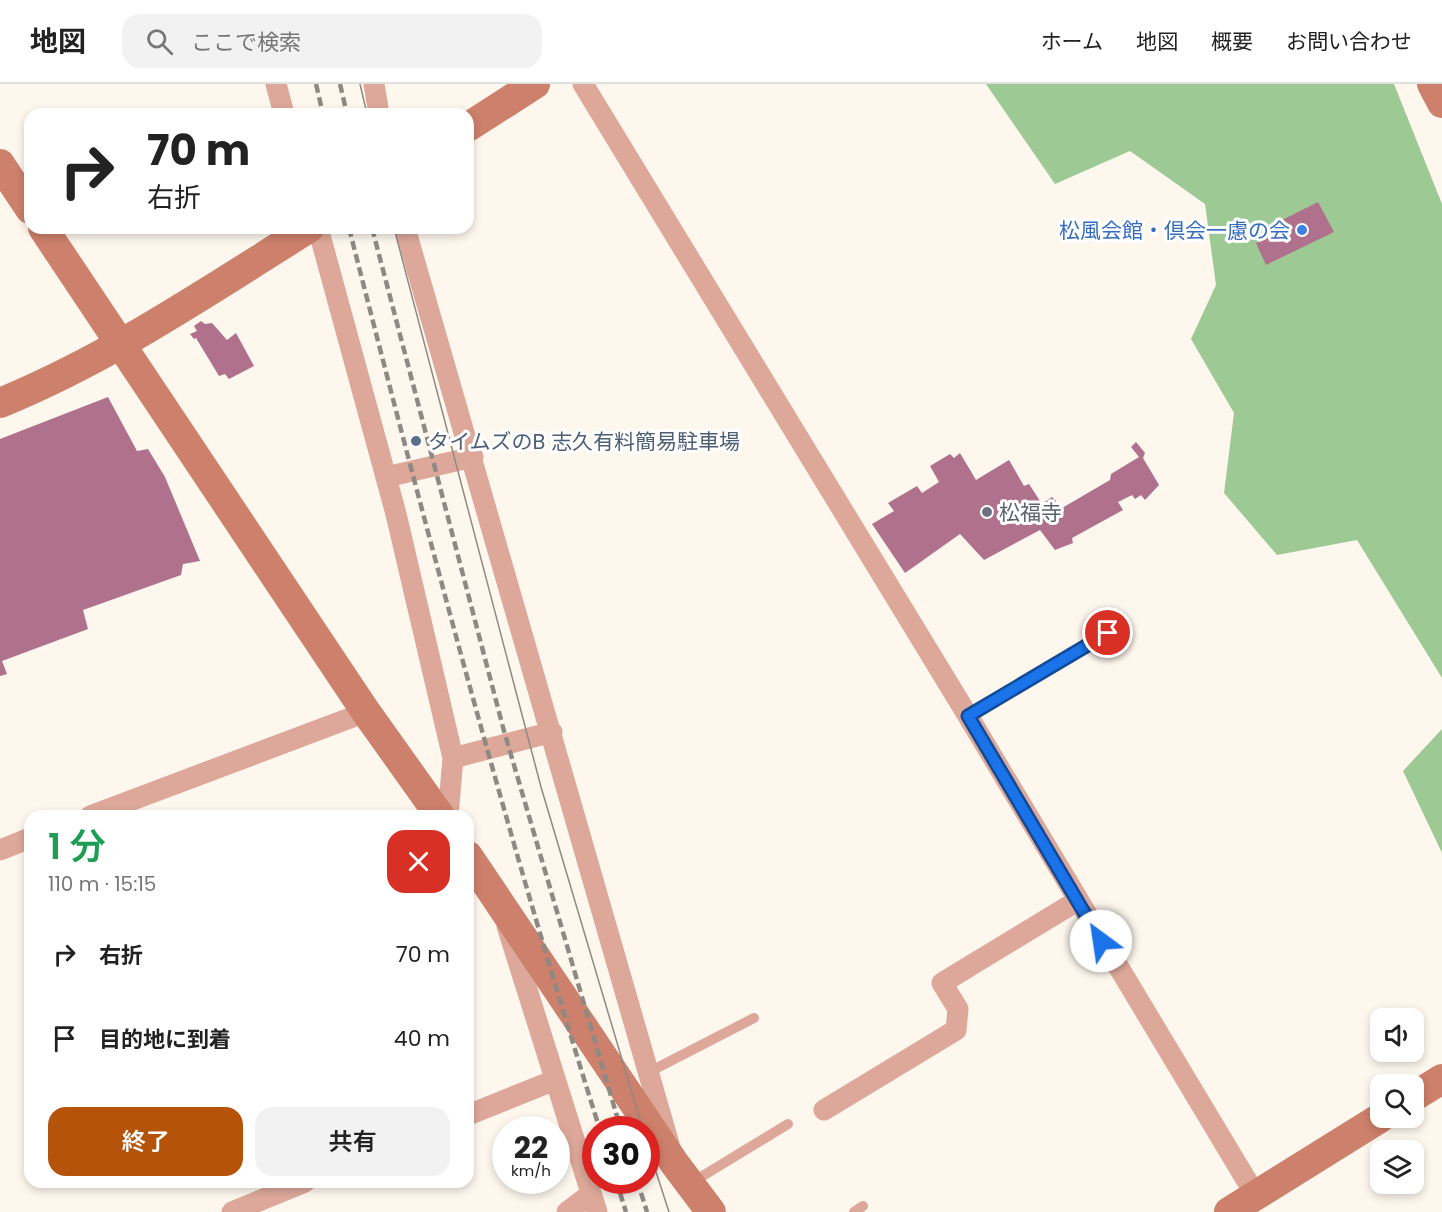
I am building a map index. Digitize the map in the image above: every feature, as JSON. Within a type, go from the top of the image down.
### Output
[{"type":"street","points":[[276,84],[283,108]]},
{"type":"street","points":[[374,84],[378,108]]},
{"type":"street","points":[[474,123],[535,84]]},
{"type":"street","points":[[583,84],[968,716],[1256,1196]]},
{"type":"street","points":[[1432,84],[1442,103]]},
{"type":"street","points":[[0,164],[24,200]]},
{"type":"street","points":[[47,234],[366,712],[436,810]]},
{"type":"street","points":[[0,403],[70,373],[121,346],[299,234]]},
{"type":"street","points":[[320,234],[386,477],[453,758],[449,810]]},
{"type":"street","points":[[407,234],[685,1187]]},
{"type":"street","points":[[386,477],[472,457]]},
{"type":"street","points":[[106,810],[366,712]]},
{"type":"street","points":[[453,758],[552,732]]},
{"type":"street","points":[[0,850],[24,840]]},
{"type":"street","points":[[474,865],[685,1187],[711,1212]]},
{"type":"street","points":[[824,1110],[956,1030],[958,1009],[942,982],[1077,901]]},
{"type":"street","points":[[500,903],[594,1203],[567,1212]]},
{"type":"street","points":[[1424,1090],[1442,1078]]},
{"type":"street","points":[[474,1113],[555,1080]]},
{"type":"street","points":[[1229,1212],[1370,1124]]},
{"type":"street","points":[[232,1212],[290,1188]]},
{"type":"lane","points":[[968,716],[1108,633]]},
{"type":"lane","points":[[650,1072],[754,1018]]},
{"type":"lane","points":[[685,1187],[788,1124]]},
{"type":"green space","points":[[986,84],[1394,84],[1442,204],[1442,678],[1357,540],[1277,555],[1224,493],[1234,413],[1191,339],[1216,285],[1205,204],[1130,151],[1055,184]]},
{"type":"green space","points":[[1442,729],[1442,853],[1403,771]]},
{"type":"building","points":[[1318,202],[1334,232],[1266,265],[1256,243],[1283,230],[1278,222]]},
{"type":"building","points":[[201,321],[205,324],[212,323],[227,340],[236,333],[254,366],[229,379],[225,374],[219,376],[196,338],[194,339],[190,334],[197,331],[194,326]]},
{"type":"building","points":[[108,397],[137,451],[148,449],[165,477],[200,561],[183,564],[181,575],[83,610],[88,629],[2,661],[7,674],[0,676],[0,439]]},
{"type":"building","points":[[1136,442],[1145,453],[1143,458],[1159,485],[1145,500],[1141,495],[1135,499],[1132,495],[1118,502],[1123,510],[1072,538],[1073,543],[1055,550],[1040,530],[984,560],[960,534],[905,573],[872,524],[894,511],[888,503],[917,486],[922,493],[939,482],[930,466],[950,454],[954,458],[960,453],[976,480],[1009,460],[1024,486],[1029,484],[1042,504],[1052,497],[1062,508],[1110,480],[1111,474],[1139,457],[1131,447]]},
{"type":"tram line","points":[[360,84],[366,108]]},
{"type":"tram line","points":[[396,234],[541,787],[639,1116]]},
{"type":"tram line","points":[[660,1184],[669,1212]]},
{"type":"railway","points":[[316,84],[322,108]]},
{"type":"railway","points":[[340,84],[346,108]]},
{"type":"railway","points":[[351,234],[468,680],[532,906],[596,1116]]},
{"type":"railway","points":[[374,234],[504,731],[617,1116]]},
{"type":"railway","points":[[620,1194],[626,1212]]},
{"type":"railway","points":[[641,1194],[647,1212]]},
{"type":"place","name":"松風会館・倶会一慮の会","points":[[1302,230]]},
{"type":"place","name":"タイムズのB 志久有料簡易駐車場","points":[[416,441]]},
{"type":"place","name":"松福寺","points":[[987,512]]},
{"type":"route","points":[[1101,941],[968,716],[1108,633]]}]
